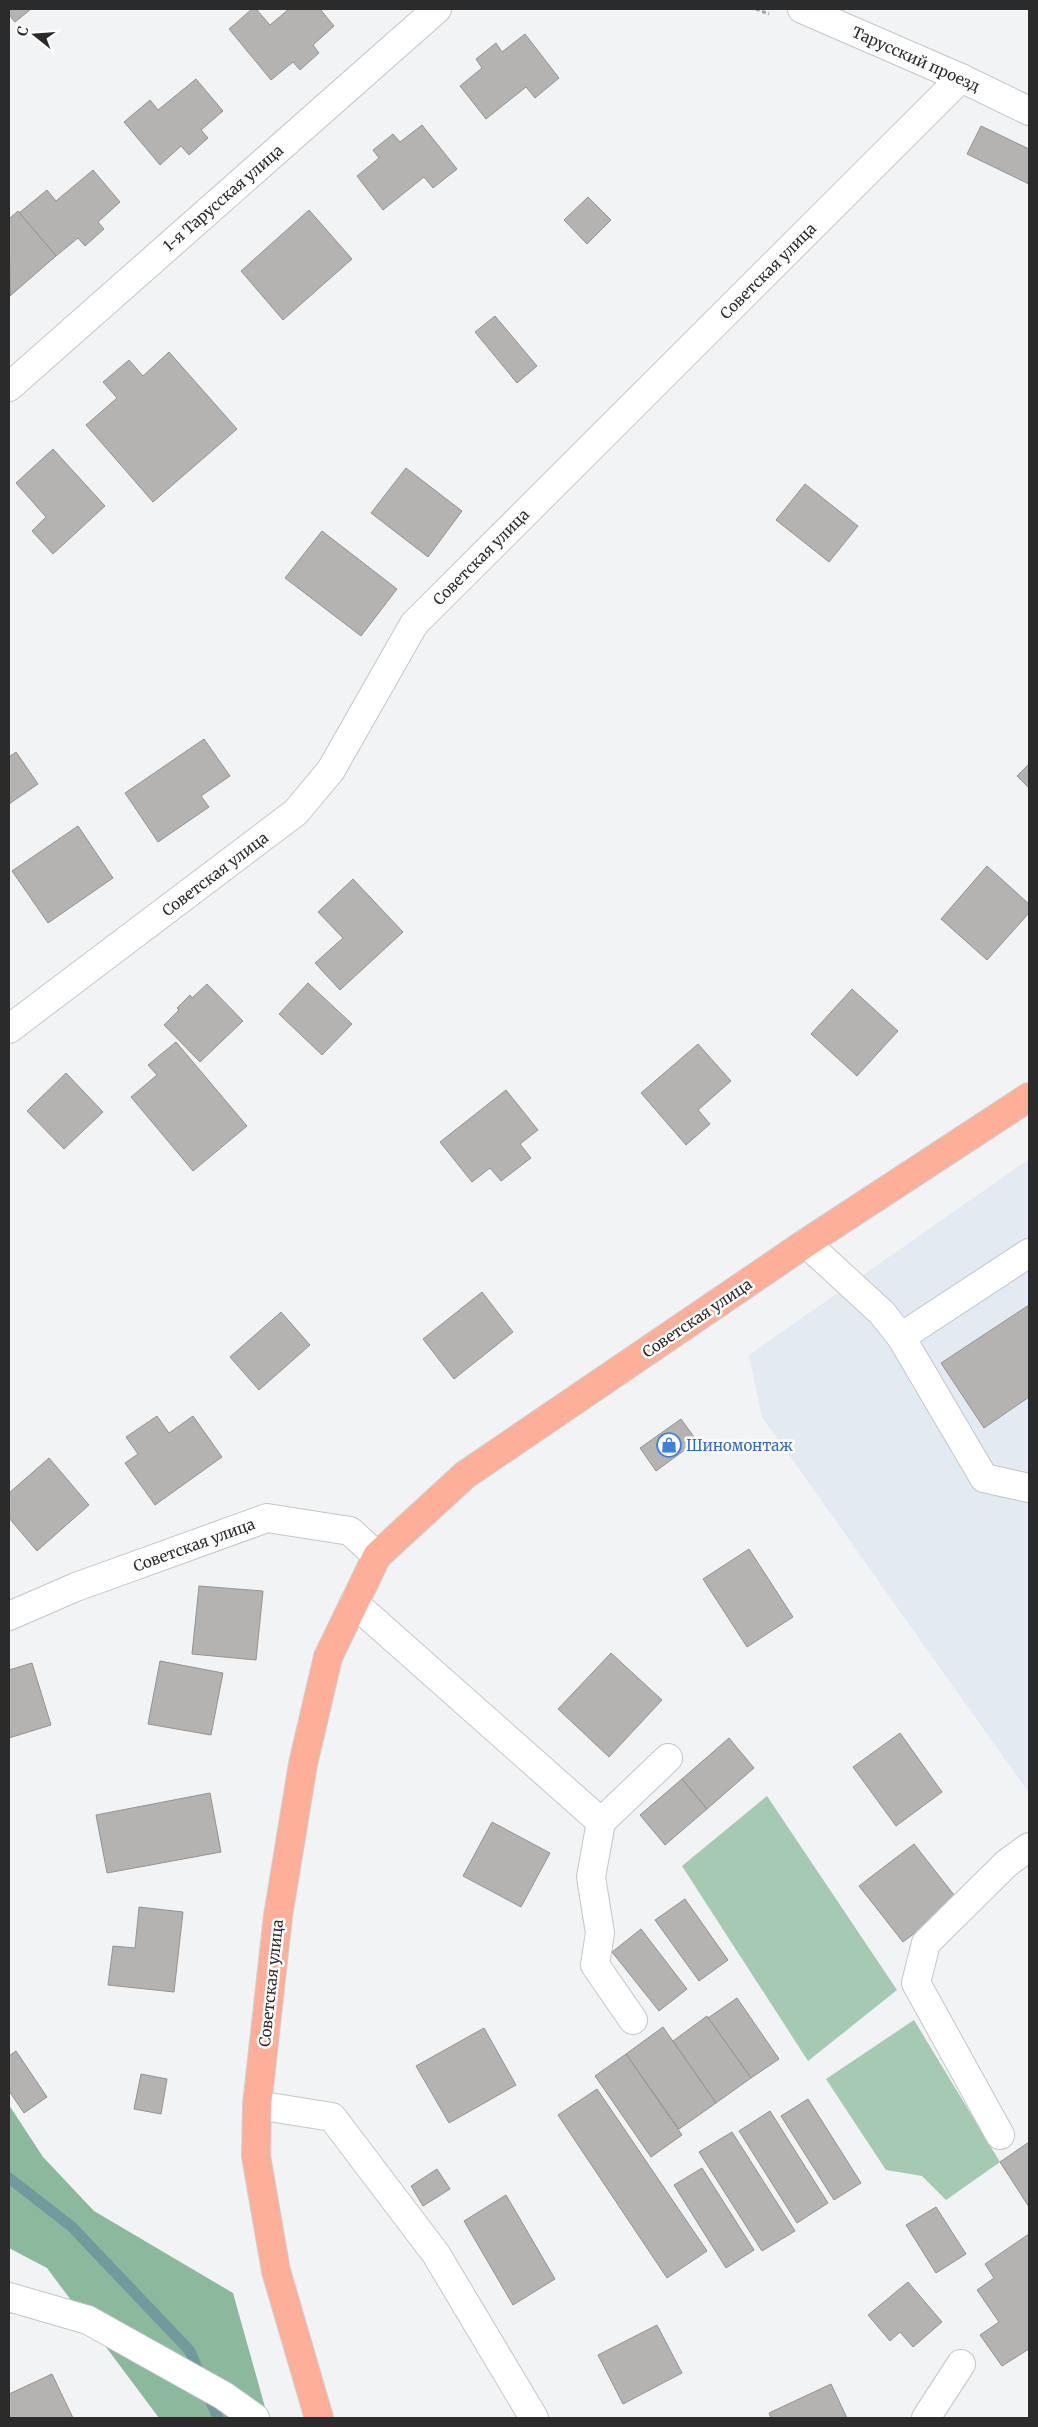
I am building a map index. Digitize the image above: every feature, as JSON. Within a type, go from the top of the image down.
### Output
[{"type":"main road","name":"Советская улица","points":[[319,2418],[276,2271],[256,2156],[257,2105],[278,1916],[303,1764],[328,1658],[378,1556],[465,1475],[806,1243],[1029,1097]]},
{"type":"street","name":"1-я Тарусская улица","points":[[9,387],[437,9]]},
{"type":"street","name":"Тарусский проезд","points":[[802,9],[961,78],[1029,111]]},
{"type":"street","name":"Советская улица","points":[[9,1029],[296,812],[331,770],[414,624],[961,78]]},
{"type":"street","points":[[806,1243],[882,1313],[901,1337],[984,1478],[1029,1488]]},
{"type":"street","points":[[901,1337],[1029,1253]]},
{"type":"street","name":"Советская улица","points":[[9,1616],[76,1587],[267,1518],[350,1531],[378,1556]]},
{"type":"street","points":[[354,1603],[601,1822]]},
{"type":"street","points":[[633,2020],[595,1965],[600,1933],[591,1877],[601,1822],[668,1758]]},
{"type":"street","points":[[1000,2135],[916,1983],[926,1943],[1007,1863],[1029,1847]]},
{"type":"street","points":[[257,2105],[332,2117],[436,2254],[534,2418]]},
{"type":"street","points":[[9,2297],[88,2320],[224,2396],[255,2418]]},
{"type":"street","points":[[926,2418],[961,2364]]},
{"type":"shaded area","points":[[1029,1159],[1029,1793],[762,1417],[749,1355]]},
{"type":"green space","points":[[767,1796],[897,1990],[808,2061],[682,1866]]},
{"type":"green space","points":[[914,2020],[1000,2162],[946,2200],[922,2176],[886,2170],[826,2079]]},
{"type":"green space","points":[[9,2105],[43,2157],[94,2211],[233,2293],[268,2418],[159,2418],[47,2268],[9,2248]]},
{"type":"building","points":[[9,9],[31,9],[15,22],[9,15]]},
{"type":"building","points":[[252,9],[256,9],[270,25],[289,9],[320,9],[334,26],[313,45],[319,53],[300,70],[293,62],[271,80],[229,29]]},
{"type":"building","points":[[525,34],[559,78],[535,98],[526,87],[486,119],[460,86],[482,68],[476,59],[496,43],[502,52]]},
{"type":"building","points":[[196,79],[223,111],[201,130],[208,138],[189,155],[181,146],[160,165],[124,122],[150,100],[158,110]]},
{"type":"building","points":[[422,125],[457,169],[433,188],[424,177],[383,210],[357,176],[379,158],[373,150],[393,134],[400,142]]},
{"type":"building","points":[[981,126],[1029,149],[1029,184],[967,154]]},
{"type":"building","points":[[93,170],[120,202],[98,222],[104,229],[85,246],[78,238],[56,256],[19,213],[47,190],[56,201]]},
{"type":"building","points":[[588,197],[611,220],[587,244],[564,220]]},
{"type":"building","points":[[309,210],[352,259],[283,320],[241,271]]},
{"type":"building","points":[[18,211],[56,256],[10,296],[9,219]]},
{"type":"building","points":[[495,316],[537,366],[517,383],[475,332]]},
{"type":"building","points":[[169,352],[237,429],[153,502],[86,425],[117,398],[103,382],[129,360],[143,376]]},
{"type":"building","points":[[53,449],[105,506],[53,554],[32,531],[46,517],[16,483]]},
{"type":"building","points":[[406,468],[462,511],[428,557],[371,513]]},
{"type":"building","points":[[805,484],[858,526],[829,562],[776,520]]},
{"type":"building","points":[[322,531],[397,589],[361,636],[285,578]]},
{"type":"building","points":[[204,739],[230,776],[201,796],[209,807],[158,842],[125,793]]},
{"type":"building","points":[[16,752],[38,784],[9,804],[9,757]]},
{"type":"building","points":[[1029,764],[1029,788],[1017,776]]},
{"type":"building","points":[[78,826],[113,878],[48,923],[12,871]]},
{"type":"building","points":[[987,866],[1029,904],[1029,913],[987,960],[941,919]]},
{"type":"building","points":[[353,879],[403,932],[340,990],[315,963],[343,938],[318,912]]},
{"type":"building","points":[[308,983],[352,1024],[322,1055],[279,1014]]},
{"type":"building","points":[[207,984],[243,1021],[200,1062],[164,1025],[179,1010],[177,1008],[190,995],[192,998]]},
{"type":"building","points":[[852,989],[898,1031],[857,1076],[811,1034]]},
{"type":"building","points":[[176,1042],[247,1126],[193,1171],[131,1097],[157,1075],[148,1065]]},
{"type":"building","points":[[698,1044],[731,1081],[698,1110],[710,1124],[686,1145],[641,1093]]},
{"type":"building","points":[[66,1073],[103,1112],[64,1149],[27,1111]]},
{"type":"building","points":[[506,1090],[538,1130],[520,1144],[531,1158],[501,1181],[490,1168],[472,1182],[440,1142]]},
{"type":"building","points":[[482,1292],[513,1332],[454,1379],[423,1339]]},
{"type":"building","points":[[1029,1305],[1029,1397],[984,1428],[941,1363]]},
{"type":"building","points":[[281,1312],[310,1345],[259,1390],[230,1357]]},
{"type":"building","points":[[157,1416],[169,1433],[193,1416],[222,1457],[155,1505],[125,1463],[138,1454],[126,1437]]},
{"type":"building","name":"Шиномонтаж","points":[[681,1419],[697,1441],[656,1471],[640,1448]]},
{"type":"building","points":[[49,1458],[89,1505],[37,1551],[9,1518],[9,1493]]},
{"type":"building","points":[[749,1549],[793,1617],[747,1647],[703,1579]]},
{"type":"building","points":[[199,1586],[263,1591],[256,1660],[192,1654]]},
{"type":"building","points":[[611,1653],[662,1700],[609,1757],[558,1709]]},
{"type":"building","points":[[160,1661],[223,1673],[211,1735],[148,1724]]},
{"type":"building","points":[[32,1663],[51,1725],[9,1738],[9,1670]]},
{"type":"building","points":[[900,1733],[942,1792],[896,1826],[853,1767]]},
{"type":"building","points":[[729,1738],[754,1768],[707,1809],[682,1779]]},
{"type":"building","points":[[682,1779],[707,1809],[665,1845],[640,1815]]},
{"type":"building","points":[[210,1793],[221,1852],[107,1873],[96,1815]]},
{"type":"building","points":[[492,1822],[550,1853],[521,1907],[463,1876]]},
{"type":"building","points":[[914,1844],[958,1900],[903,1942],[859,1886]]},
{"type":"building","points":[[685,1899],[728,1960],[699,1981],[655,1920]]},
{"type":"building","points":[[139,1907],[183,1912],[174,1992],[108,1985],[113,1946],[135,1948]]},
{"type":"building","points":[[641,1929],[687,1989],[659,2011],[612,1952]]},
{"type":"building","points":[[737,1998],[779,2059],[751,2078],[708,2018]]},
{"type":"building","points":[[707,2016],[751,2078],[716,2103],[673,2041]]},
{"type":"building","points":[[663,2027],[716,2103],[679,2129],[626,2054]]},
{"type":"building","points":[[484,2028],[516,2085],[449,2123],[416,2066]]},
{"type":"building","points":[[16,2051],[47,2097],[24,2113],[9,2091],[9,2056]]},
{"type":"building","points":[[626,2054],[682,2135],[651,2157],[595,2076]]},
{"type":"building","points":[[141,2074],[167,2079],[161,2114],[134,2109]]},
{"type":"building","points":[[597,2089],[707,2251],[667,2278],[558,2115]]},
{"type":"building","points":[[808,2099],[861,2183],[834,2200],[781,2116]]},
{"type":"building","points":[[770,2111],[828,2203],[797,2223],[739,2131]]},
{"type":"building","points":[[732,2132],[795,2231],[762,2251],[699,2152]]},
{"type":"building","points":[[1029,2142],[1029,2207],[1000,2162]]},
{"type":"building","points":[[702,2168],[754,2250],[726,2268],[674,2185]]},
{"type":"building","points":[[437,2169],[450,2189],[423,2206],[411,2186]]},
{"type":"building","points":[[506,2195],[555,2279],[513,2305],[464,2221]]},
{"type":"building","points":[[936,2207],[966,2254],[936,2273],[906,2225]]},
{"type":"building","points":[[1029,2234],[1029,2349],[1002,2366],[980,2335],[999,2322],[977,2290],[994,2278],[985,2264]]},
{"type":"building","points":[[908,2282],[942,2322],[913,2347],[900,2332],[890,2341],[868,2315]]},
{"type":"building","points":[[657,2325],[682,2373],[623,2404],[598,2355]]},
{"type":"building","points":[[52,2374],[73,2418],[9,2418],[9,2394]]},
{"type":"building","points":[[831,2384],[847,2418],[771,2418],[769,2413]]},
{"type":"waterway","points":[[9,2178],[71,2226],[190,2351],[218,2418]]},
{"type":"place","name":"Шиномонтаж","points":[[669,1445]]}]
